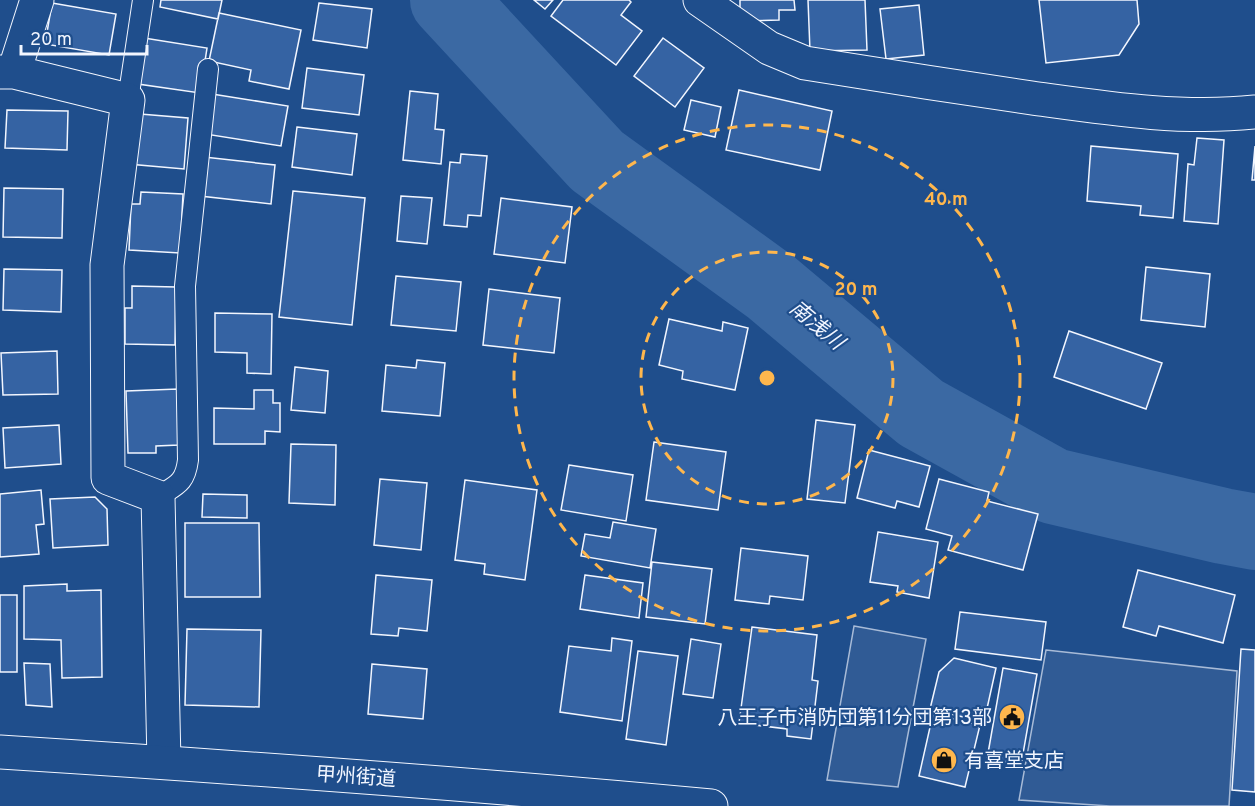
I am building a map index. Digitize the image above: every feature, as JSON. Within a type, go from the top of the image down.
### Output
[{"type":"main road","points":[[37,0],[7,72],[128,100],[107,266],[108,478],[158,497],[164,762]]},
{"type":"main road","points":[[700,0],[769,48],[806,63],[1098,107],[1173,114],[1255,112]]},
{"type":"main road","name":"甲州街道","points":[[0,752],[164,762],[527,798],[711,806]]},
{"type":"lane","points":[[128,100],[143,0]]},
{"type":"lane","points":[[158,497],[180,482],[186,474],[188,460],[185,286],[208,69]]},
{"type":"shaded area","points":[[854,626],[926,639],[898,787],[827,780]]},
{"type":"shaded area","points":[[1046,650],[1237,671],[1229,806],[1110,806],[1019,800]]},
{"type":"building","points":[[161,0],[222,0],[218,19],[160,7]]},
{"type":"building","points":[[534,0],[553,0],[545,9]]},
{"type":"building","points":[[563,0],[629,0],[631,2],[621,15],[642,31],[616,65],[551,16]]},
{"type":"building","points":[[740,0],[794,0],[795,10],[779,10],[779,20],[740,21]]},
{"type":"building","points":[[808,0],[865,0],[867,50],[810,51]]},
{"type":"building","points":[[1039,0],[1137,0],[1139,24],[1119,55],[1046,63]]},
{"type":"building","points":[[52,3],[116,14],[109,55],[45,44]]},
{"type":"building","points":[[319,3],[372,9],[367,48],[313,40]]},
{"type":"building","points":[[919,5],[924,55],[886,59],[880,9]]},
{"type":"building","points":[[219,13],[301,30],[289,89],[249,81],[251,70],[209,61]]},
{"type":"building","points":[[144,38],[207,48],[200,93],[138,84]]},
{"type":"building","points":[[663,38],[704,68],[675,107],[634,76]]},
{"type":"building","points":[[307,68],[364,75],[359,115],[302,108]]},
{"type":"building","points":[[739,90],[832,111],[820,170],[726,150]]},
{"type":"building","points":[[410,91],[438,94],[435,129],[444,130],[441,164],[403,160]]},
{"type":"building","points":[[212,94],[288,106],[281,146],[205,134]]},
{"type":"building","points":[[691,100],[721,107],[715,137],[684,130]]},
{"type":"building","points":[[7,110],[68,111],[67,150],[5,148]]},
{"type":"building","points":[[140,114],[188,118],[184,169],[128,164]]},
{"type":"building","points":[[297,127],[357,134],[352,175],[292,167]]},
{"type":"building","points":[[1197,138],[1224,140],[1218,224],[1184,221],[1188,164],[1194,165]]},
{"type":"building","points":[[1091,146],[1178,154],[1173,218],[1140,215],[1141,206],[1087,201]]},
{"type":"building","points":[[1255,146],[1255,180],[1252,180]]},
{"type":"building","points":[[461,154],[487,156],[481,216],[468,215],[467,227],[444,225],[450,162],[460,163]]},
{"type":"building","points":[[204,157],[275,165],[271,204],[200,196]]},
{"type":"building","points":[[4,188],[63,189],[62,238],[3,237]]},
{"type":"building","points":[[293,191],[365,198],[352,325],[279,317]]},
{"type":"building","points":[[141,192],[183,194],[180,253],[129,250],[131,204],[140,204]]},
{"type":"building","points":[[401,196],[432,198],[427,244],[397,241]]},
{"type":"building","points":[[501,198],[572,207],[565,263],[494,254]]},
{"type":"building","points":[[1146,267],[1210,274],[1205,327],[1141,320]]},
{"type":"building","points":[[4,269],[62,270],[61,312],[3,310]]},
{"type":"building","points":[[396,276],[461,282],[456,331],[391,325]]},
{"type":"building","points":[[132,286],[176,287],[175,345],[125,344],[125,308],[132,308]]},
{"type":"building","points":[[489,289],[560,298],[554,353],[483,345]]},
{"type":"building","points":[[215,313],[272,314],[271,374],[247,373],[247,353],[215,352]]},
{"type":"building","points":[[669,319],[722,331],[723,322],[748,328],[735,390],[682,379],[683,371],[659,365]]},
{"type":"building","points":[[1069,331],[1162,363],[1146,409],[1054,377]]},
{"type":"building","points":[[57,351],[58,394],[3,395],[1,353]]},
{"type":"building","points":[[417,360],[445,363],[440,416],[382,411],[386,365],[416,368]]},
{"type":"building","points":[[295,367],[328,371],[325,413],[291,410]]},
{"type":"building","points":[[178,389],[179,445],[156,446],[156,453],[128,453],[126,391]]},
{"type":"building","points":[[254,390],[273,390],[273,403],[280,403],[280,432],[265,431],[265,444],[214,444],[214,408],[254,409]]},
{"type":"building","points":[[816,420],[855,425],[845,503],[807,499]]},
{"type":"building","points":[[59,425],[61,464],[5,468],[3,428]]},
{"type":"building","points":[[654,442],[726,452],[718,510],[646,500]]},
{"type":"building","points":[[291,444],[336,445],[335,505],[289,503]]},
{"type":"building","points":[[869,450],[930,466],[919,507],[897,501],[895,508],[857,498]]},
{"type":"building","points":[[569,465],[633,475],[626,521],[561,510]]},
{"type":"building","points":[[380,479],[427,483],[421,550],[374,545]]},
{"type":"building","points":[[939,479],[989,492],[987,501],[1038,514],[1023,570],[948,550],[952,536],[926,529]]},
{"type":"building","points":[[465,480],[537,490],[525,580],[484,574],[485,564],[455,560]]},
{"type":"building","points":[[41,490],[44,524],[36,525],[39,554],[0,557],[0,494]]},
{"type":"building","points":[[203,494],[247,495],[247,518],[202,517]]},
{"type":"building","points":[[95,497],[107,509],[108,545],[53,548],[50,499]]},
{"type":"building","points":[[613,522],[656,529],[650,568],[581,556],[585,534],[610,538]]},
{"type":"building","points":[[185,523],[259,523],[260,597],[185,597]]},
{"type":"building","points":[[878,532],[938,542],[929,598],[897,592],[898,586],[870,582]]},
{"type":"building","points":[[741,548],[808,556],[803,600],[770,596],[769,604],[735,600]]},
{"type":"building","points":[[652,562],[712,569],[705,624],[646,617]]},
{"type":"building","points":[[1138,570],[1235,595],[1223,643],[1159,626],[1156,636],[1123,627]]},
{"type":"building","points":[[376,575],[432,580],[427,631],[399,628],[398,636],[371,634]]},
{"type":"building","points":[[585,575],[643,583],[639,618],[580,609]]},
{"type":"building","points":[[67,584],[67,591],[101,590],[102,677],[62,678],[61,640],[24,639],[24,586]]},
{"type":"building","points":[[0,595],[17,595],[17,672],[0,672]]},
{"type":"building","points":[[960,612],[1046,622],[1041,660],[955,649]]},
{"type":"building","points":[[752,627],[817,635],[812,680],[818,681],[811,739],[787,736],[787,729],[739,723]]},
{"type":"building","points":[[187,629],[261,630],[259,707],[185,705]]},
{"type":"building","points":[[612,638],[632,641],[622,721],[560,712],[569,646],[611,651]]},
{"type":"building","points":[[691,639],[721,644],[713,698],[683,694]]},
{"type":"building","points":[[1241,649],[1255,650],[1255,792],[1232,790]]},
{"type":"building","points":[[638,651],[678,656],[666,745],[626,739]]},
{"type":"building","points":[[954,658],[996,668],[984,722],[930,709],[939,672]]},
{"type":"building","points":[[24,663],[50,664],[52,707],[26,705]]},
{"type":"building","points":[[372,664],[427,669],[423,719],[368,714]]},
{"type":"building","name":"八王子市消防団第11分団第13部","points":[[1003,668],[1037,674],[1021,765],[987,759]]},
{"type":"building","points":[[933,714],[980,725],[965,787],[919,776]]},
{"type":"waterway","name":"南浅川","points":[[448,0],[597,161],[771,287],[921,413],[1053,486],[1255,532]]},
{"type":"place","name":"八王子市消防団第11分団第13部","points":[[1012,717]]},
{"type":"place","name":"有喜堂支店","points":[[944,760]]}]
